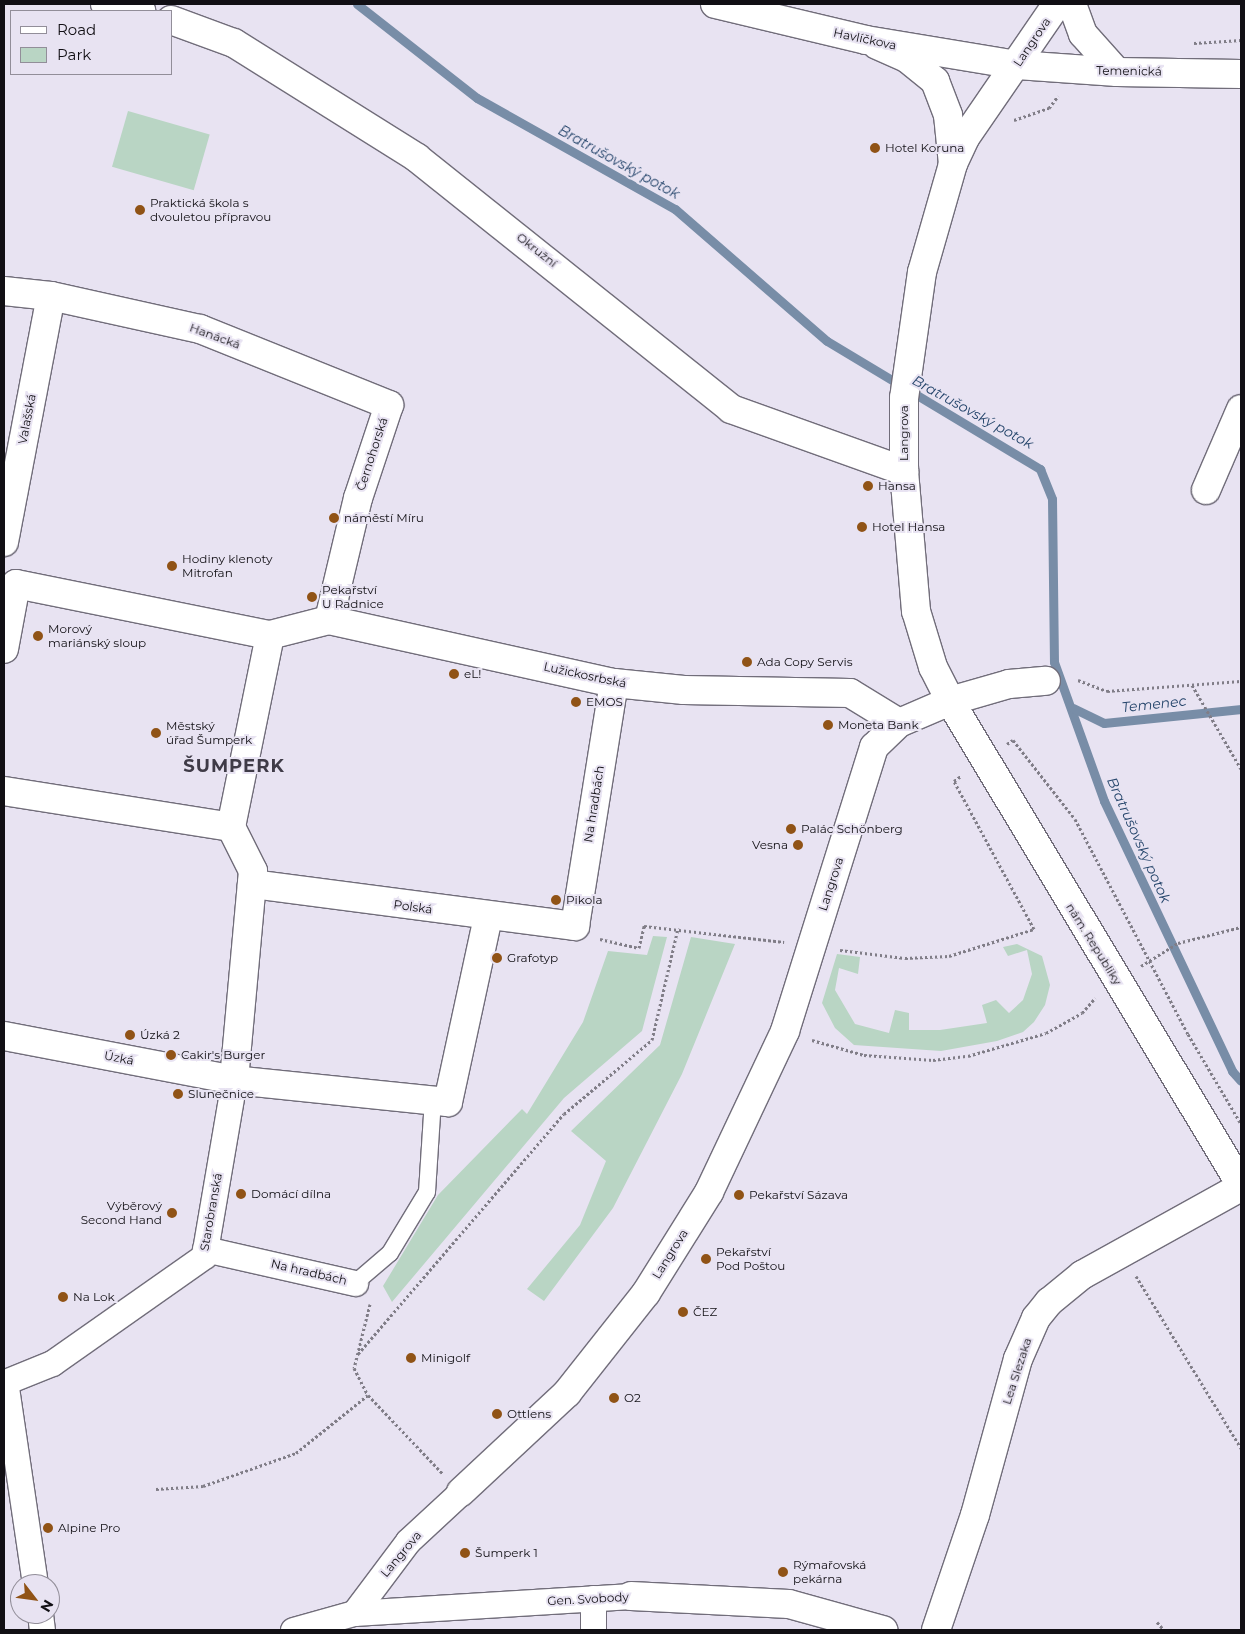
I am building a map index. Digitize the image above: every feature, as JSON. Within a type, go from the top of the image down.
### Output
[{"type":"street","points":[[105,4],[136,10]]},
{"type":"street","name":"Havlíčkova","points":[[715,4],[866,40],[1017,65]]},
{"type":"street","name":"Langrova","points":[[354,1613],[408,1541],[567,1393],[646,1293],[709,1192],[785,1031],[874,747],[898,723],[950,701],[933,667],[916,611],[904,471],[905,387],[914,307],[953,164],[977,117],[1017,65],[1057,4]]},
{"type":"street","points":[[1072,4],[1083,34],[1117,72]]},
{"type":"street","name":"Okružní","points":[[172,20],[234,43],[417,158],[731,409],[904,471]]},
{"type":"street","points":[[866,40],[908,59],[934,81],[948,115],[953,164]]},
{"type":"street","name":"Temenická","points":[[1017,65],[1117,72],[1241,74]]},
{"type":"street","name":"Hanácká","points":[[4,291],[51,296],[200,329],[389,405]]},
{"type":"street","name":"Valašská","points":[[4,542],[51,296]]},
{"type":"street","name":"Černohorská","points":[[329,620],[358,498],[389,405]]},
{"type":"street","points":[[1206,490],[1241,409]]},
{"type":"street","points":[[4,548],[16,584],[4,649]]},
{"type":"street","points":[[4,791],[231,826],[270,635],[16,584]]},
{"type":"street","name":"Lužickosrbská","points":[[270,635],[329,620],[614,683],[684,690],[850,693],[898,723]]},
{"type":"street","points":[[950,701],[1009,684],[1046,681]]},
{"type":"street","name":"Na hradbách","points":[[587,932],[614,683]]},
{"type":"street","name":"nám. Republiky","points":[[950,701],[983,759],[1241,1186]]},
{"type":"street","name":"Starobranská","points":[[34,1574],[5,1382],[52,1362],[204,1256],[234,1080],[253,871],[231,826]]},
{"type":"street","name":"Polská","points":[[252,884],[587,932]]},
{"type":"street","points":[[234,1080],[448,1102],[488,917]]},
{"type":"street","name":"Úzká","points":[[4,1036],[234,1080]]},
{"type":"street","name":"Lea Slezaka","points":[[936,1630],[975,1515],[1018,1359],[1036,1318],[1049,1302],[1082,1274],[1241,1186]]},
{"type":"street","name":"Na hradbách","points":[[205,1249],[355,1283]]},
{"type":"street","name":"Gen. Svobody","points":[[293,1630],[354,1613],[631,1596],[788,1604],[883,1630]]},
{"type":"street","points":[[592,1630],[593,1598]]},
{"type":"lane","name":"Na hradbách","points":[[355,1283],[390,1253],[427,1192],[433,1100]]},
{"type":"path","points":[[1183,43],[1241,40]]},
{"type":"path","points":[[1078,680],[1107,691],[1241,681]]},
{"type":"path","points":[[1192,685],[1241,768]]},
{"type":"path","points":[[587,932],[639,948],[644,926],[678,928],[905,958],[949,956],[1034,930],[954,781],[983,759],[1013,740],[1076,819],[1188,1034],[1241,1124]]},
{"type":"path","points":[[1158,951],[1178,943],[1241,927]]},
{"type":"path","points":[[358,1354],[564,1114],[652,1040],[678,928]]},
{"type":"path","points":[[785,1031],[864,1056],[934,1060],[968,1056],[1046,1033],[1082,1013],[1118,981]]},
{"type":"path","points":[[1131,1268],[1241,1448]]},
{"type":"path","points":[[355,1283],[373,1296],[354,1368],[368,1395],[461,1492]]},
{"type":"path","points":[[156,1489],[203,1486],[296,1454],[368,1395]]},
{"type":"path","points":[[1157,1622],[1164,1630]]},
{"type":"green space","points":[[128,111],[210,134],[194,190],[112,167]]},
{"type":"green space","points":[[653,936],[667,937],[642,1031],[564,1098],[392,1302],[383,1286],[438,1195],[522,1109],[527,1114],[583,1022],[608,951],[647,955]]},
{"type":"green space","points":[[691,937],[735,944],[682,1074],[613,1208],[544,1301],[527,1289],[580,1225],[606,1161],[571,1131],[660,1045]]},
{"type":"green space","points":[[1017,944],[1042,956],[1050,985],[1045,1005],[1034,1022],[1023,1032],[997,1041],[941,1051],[854,1045],[835,1028],[822,1003],[837,954],[860,957],[858,974],[839,968],[835,990],[855,1024],[889,1033],[895,1010],[909,1013],[909,1030],[940,1030],[987,1023],[982,1005],[996,1000],[1009,1013],[1023,1000],[1032,974],[1027,950],[1008,956],[1003,947]]},
{"type":"waterway","name":"Bratrušovský potok","points":[[357,4],[477,98],[675,209],[827,341],[1040,469],[1052,499],[1054,662],[1104,801],[1232,1071],[1241,1081]]},
{"type":"waterway","name":"Temenec","points":[[1073,708],[1104,723],[1241,709]]},
{"type":"place","name":"Hotel Koruna","points":[[875,148]]},
{"type":"place","name":"Praktická škola s dvouletou přípravou","points":[[140,210]]},
{"type":"place","name":"Hansa","points":[[868,486]]},
{"type":"place","name":"náměstí Míru","points":[[334,518]]},
{"type":"place","name":"Hotel Hansa","points":[[862,527]]},
{"type":"place","name":"Hodiny klenoty Mitrofan","points":[[172,566]]},
{"type":"place","name":"Pekařství U Radnice","points":[[312,597]]},
{"type":"place","name":"Morový mariánský sloup","points":[[38,636]]},
{"type":"place","name":"Ada Copy Servis","points":[[747,662]]},
{"type":"place","name":"eL!","points":[[454,674]]},
{"type":"place","name":"EMOS","points":[[576,702]]},
{"type":"place","name":"Moneta Bank","points":[[828,725]]},
{"type":"place","name":"Městský úřad Šumperk","points":[[156,733]]},
{"type":"place","name":"Palác Schönberg","points":[[791,829]]},
{"type":"place","name":"Vesna","points":[[798,845]]},
{"type":"place","name":"Pikola","points":[[556,900]]},
{"type":"place","name":"Grafotyp","points":[[497,958]]},
{"type":"place","name":"Úzká 2","points":[[130,1035]]},
{"type":"place","name":"Cakir's Burger","points":[[171,1055]]},
{"type":"place","name":"Slunečnice","points":[[178,1094]]},
{"type":"place","name":"Domácí dílna","points":[[241,1194]]},
{"type":"place","name":"Pekařství Sázava","points":[[739,1195]]},
{"type":"place","name":"Výběrový Second Hand","points":[[172,1213]]},
{"type":"place","name":"Pekařství Pod Poštou","points":[[706,1259]]},
{"type":"place","name":"Na Lok","points":[[63,1297]]},
{"type":"place","name":"ČEZ","points":[[683,1312]]},
{"type":"place","name":"Minigolf","points":[[411,1358]]},
{"type":"place","name":"O2","points":[[614,1398]]},
{"type":"place","name":"Ottlens","points":[[497,1414]]},
{"type":"place","name":"Alpine Pro","points":[[48,1528]]},
{"type":"place","name":"Šumperk 1","points":[[465,1553]]},
{"type":"place","name":"Rýmařovská pekárna","points":[[783,1572]]},
{"type":"district","name":"ŠUMPERK","points":[[234,766]]}]
